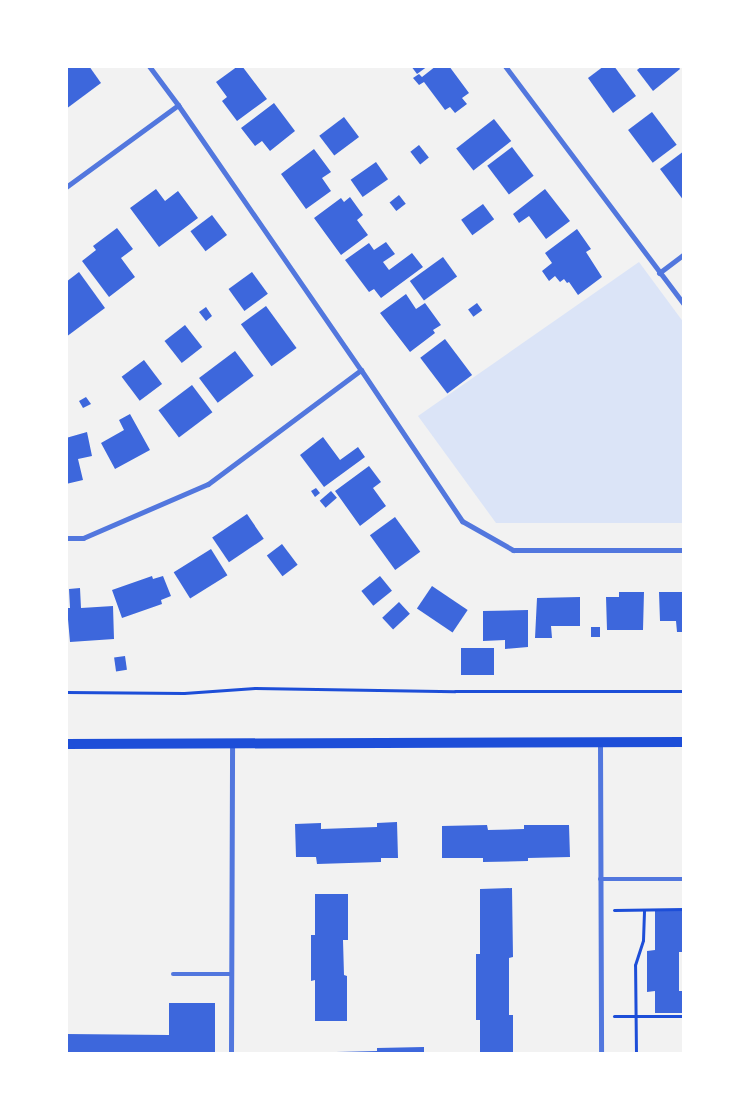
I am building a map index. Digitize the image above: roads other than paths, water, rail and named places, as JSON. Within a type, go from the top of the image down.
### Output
[{"type":"main road","points":[[66,744],[684,742]]},
{"type":"street","points":[[149,66],[362,370],[462,521],[513,550],[684,550]]},
{"type":"street","points":[[505,66],[684,304]]},
{"type":"street","points":[[66,187],[178,105]]},
{"type":"street","points":[[659,273],[684,254]]},
{"type":"street","points":[[66,538],[83,538],[208,484],[362,370]]},
{"type":"street","points":[[600,742],[601,1054]]},
{"type":"street","points":[[231,1054],[232,743]]},
{"type":"lane","points":[[600,879],[684,879]]},
{"type":"lane","points":[[174,974],[231,974]]}]
